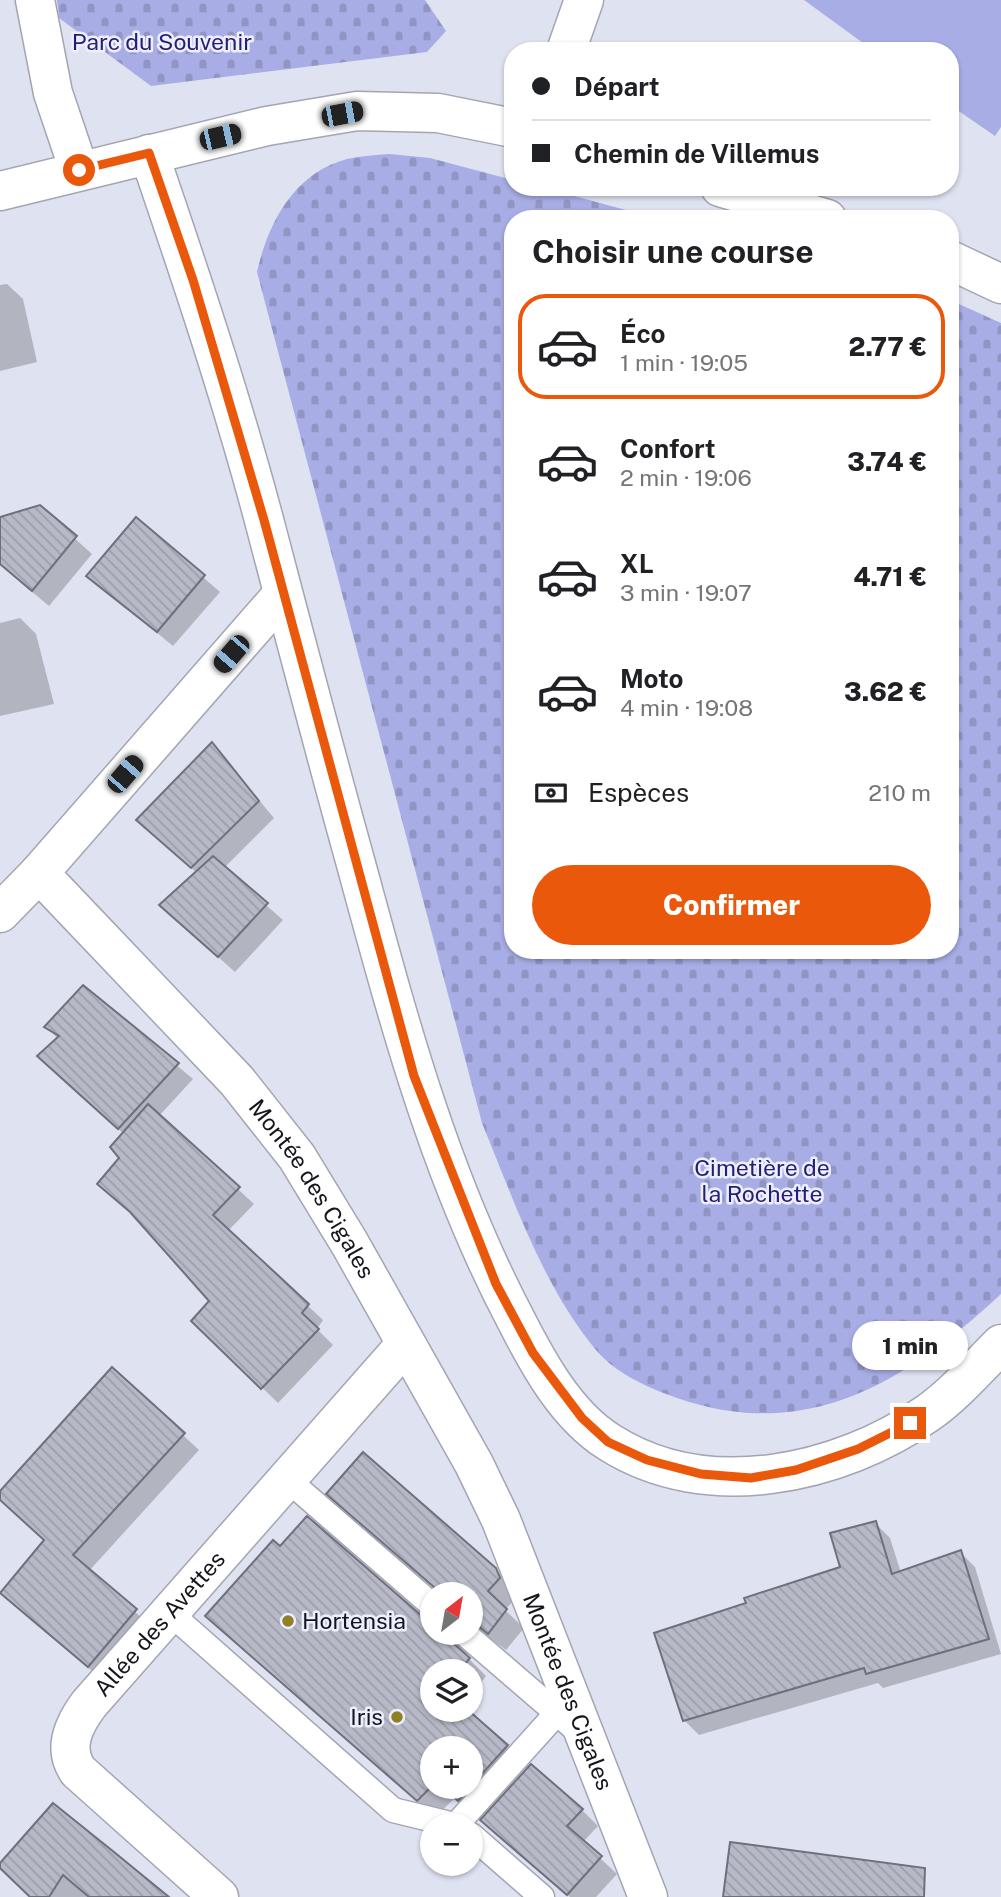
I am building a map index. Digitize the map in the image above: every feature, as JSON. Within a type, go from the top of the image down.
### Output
[{"type":"street","points":[[35,0],[53,93],[79,170]]},
{"type":"street","points":[[569,42],[584,0]]},
{"type":"street","points":[[0,191],[287,121],[357,111],[438,113],[504,126]]},
{"type":"street","points":[[149,153],[193,280],[264,520],[282,595],[414,1076],[433,1130],[496,1284],[533,1353],[582,1418],[608,1442],[647,1460],[701,1474],[751,1478],[796,1470],[858,1449],[928,1412],[1001,1344]]},
{"type":"street","points":[[750,196],[797,210]]},
{"type":"street","points":[[959,264],[1001,284]]},
{"type":"street","points":[[0,913],[39,873],[282,595]]},
{"type":"street","name":"Montée des Cigales","points":[[39,873],[237,1081],[297,1157],[350,1244],[474,1464],[501,1520],[648,1897]]},
{"type":"street","name":"Allée des Avettes","points":[[219,1897],[85,1778],[71,1756],[73,1731],[79,1718],[405,1345]]},
{"type":"lane","points":[[288,1480],[420,1595]]},
{"type":"lane","points":[[170,1613],[393,1810],[420,1817]]},
{"type":"lane","points":[[478,1645],[587,1740]]},
{"type":"lane","points":[[466,1813],[556,1713]]},
{"type":"lane","points":[[483,1845],[542,1897]]},
{"type":"green space","name":"Parc du Souvenir","points":[[57,0],[425,0],[446,31],[427,52],[151,86],[59,18]]},
{"type":"green space","points":[[804,0],[1001,0],[1001,127],[995,136],[959,111],[959,42],[862,42]]},
{"type":"green space","name":"Cimetière de la Rochette","points":[[390,154],[430,158],[504,178],[504,196],[574,196],[626,210],[504,210],[504,959],[959,959],[959,304],[1001,323],[1001,1294],[930,1353],[892,1377],[854,1396],[813,1408],[770,1413],[725,1410],[677,1398],[644,1385],[604,1359],[577,1325],[545,1270],[518,1212],[482,1123],[257,272],[268,236],[286,202],[312,176],[328,166],[352,158]]},
{"type":"building","points":[[40,505],[77,536],[32,591],[0,564],[0,517]]},
{"type":"building","points":[[136,517],[205,575],[157,632],[86,576]]},
{"type":"building","points":[[212,742],[259,801],[191,868],[136,820]]},
{"type":"building","points":[[213,856],[268,903],[218,957],[159,905]]},
{"type":"building","points":[[83,985],[179,1063],[118,1129],[37,1056],[59,1036],[44,1027]]},
{"type":"building","points":[[148,1104],[240,1187],[213,1215],[309,1304],[302,1313],[319,1329],[261,1389],[191,1321],[209,1301],[130,1212],[97,1184],[119,1158],[110,1147]]},
{"type":"building","points":[[112,1367],[185,1433],[73,1555],[137,1609],[88,1667],[0,1593],[44,1540],[0,1500],[0,1491]]},
{"type":"building","points":[[363,1452],[496,1568],[500,1578],[488,1591],[507,1609],[488,1634],[483,1630],[483,1582],[428,1582],[326,1494]]},
{"type":"building","points":[[307,1516],[420,1614],[420,1645],[455,1645],[470,1658],[420,1659],[420,1722],[482,1722],[508,1745],[483,1773],[483,1736],[420,1736],[420,1798],[417,1801],[205,1616],[273,1540],[280,1546]]},
{"type":"building","points":[[876,1521],[892,1574],[961,1550],[989,1639],[866,1674],[864,1668],[683,1721],[654,1633],[746,1603],[744,1598],[840,1567],[830,1533]]},
{"type":"building","points":[[531,1764],[583,1809],[567,1826],[602,1856],[567,1895],[483,1823],[483,1817]]},
{"type":"building","points":[[53,1803],[169,1897],[89,1897],[63,1875],[49,1897],[30,1897],[0,1868],[0,1863]]},
{"type":"building","points":[[730,1842],[925,1868],[924,1897],[723,1897]]},
{"type":"place","name":"Hortensia","points":[[288,1621]]},
{"type":"place","name":"Iris","points":[[397,1717]]},
{"type":"route","points":[[79,170],[149,153],[193,280],[264,520],[282,595],[414,1076],[433,1130],[496,1284],[533,1353],[582,1418],[608,1442],[647,1460],[701,1474],[751,1478],[796,1470],[858,1449],[910,1423]]}]
